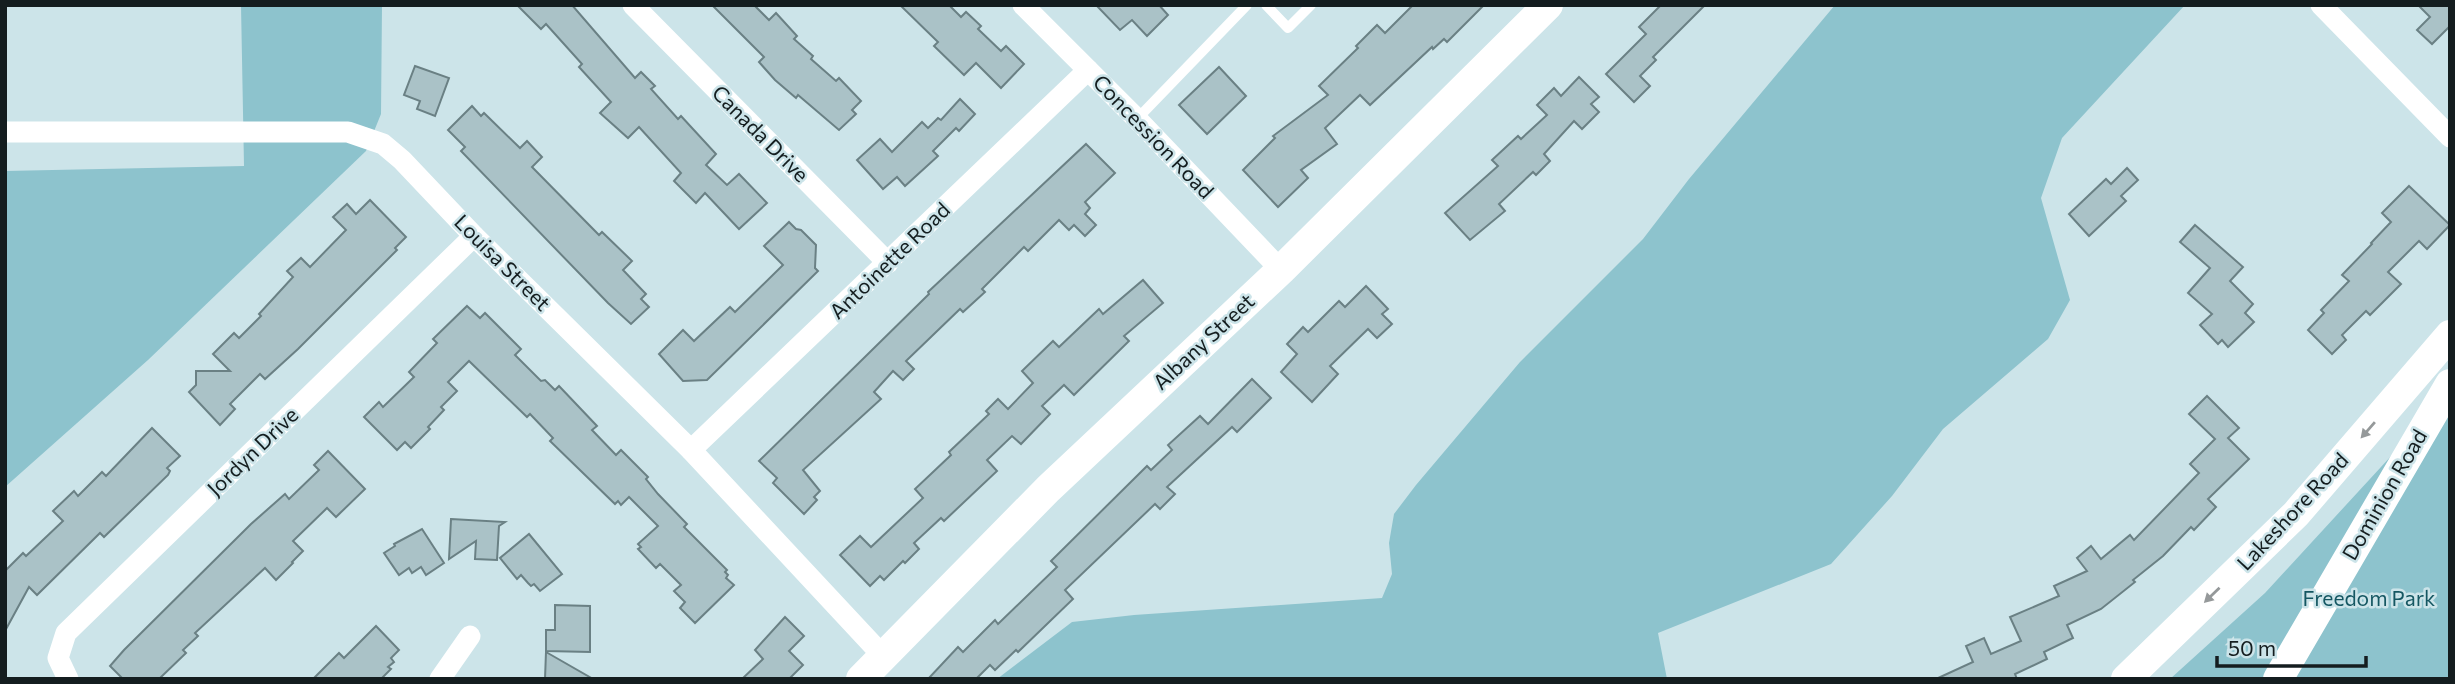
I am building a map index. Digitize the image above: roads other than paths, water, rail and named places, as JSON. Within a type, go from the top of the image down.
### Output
[{"type":"street","name":"Canada Drive","points":[[633,5],[888,263]]},
{"type":"street","name":"Concession Road","points":[[1023,5],[1137,119],[1281,270]]},
{"type":"street","name":"Albany Street","points":[[861,679],[1048,489],[1281,270],[1548,5]]},
{"type":"street","points":[[2320,5],[2450,138]]},
{"type":"street","name":"Antoinette Road","points":[[691,450],[1088,70]]},
{"type":"street","name":"Louisa Street","points":[[5,132],[348,132],[383,144],[691,450],[884,657]]},
{"type":"street","name":"Jordyn Drive","points":[[68,679],[58,658],[66,633],[474,236]]},
{"type":"street","name":"Lakeshore Road","points":[[2126,679],[2296,514],[2450,335]]},
{"type":"street","name":"Dominion Road","points":[[2278,679],[2450,384]]},
{"type":"street","points":[[440,679],[470,636]]},
{"type":"lane","points":[[1137,119],[1247,5]]},
{"type":"lane","points":[[1266,5],[1288,29],[1311,5]]},
{"type":"park label","name":"Freedom Park","points":[[2369,599]]}]
